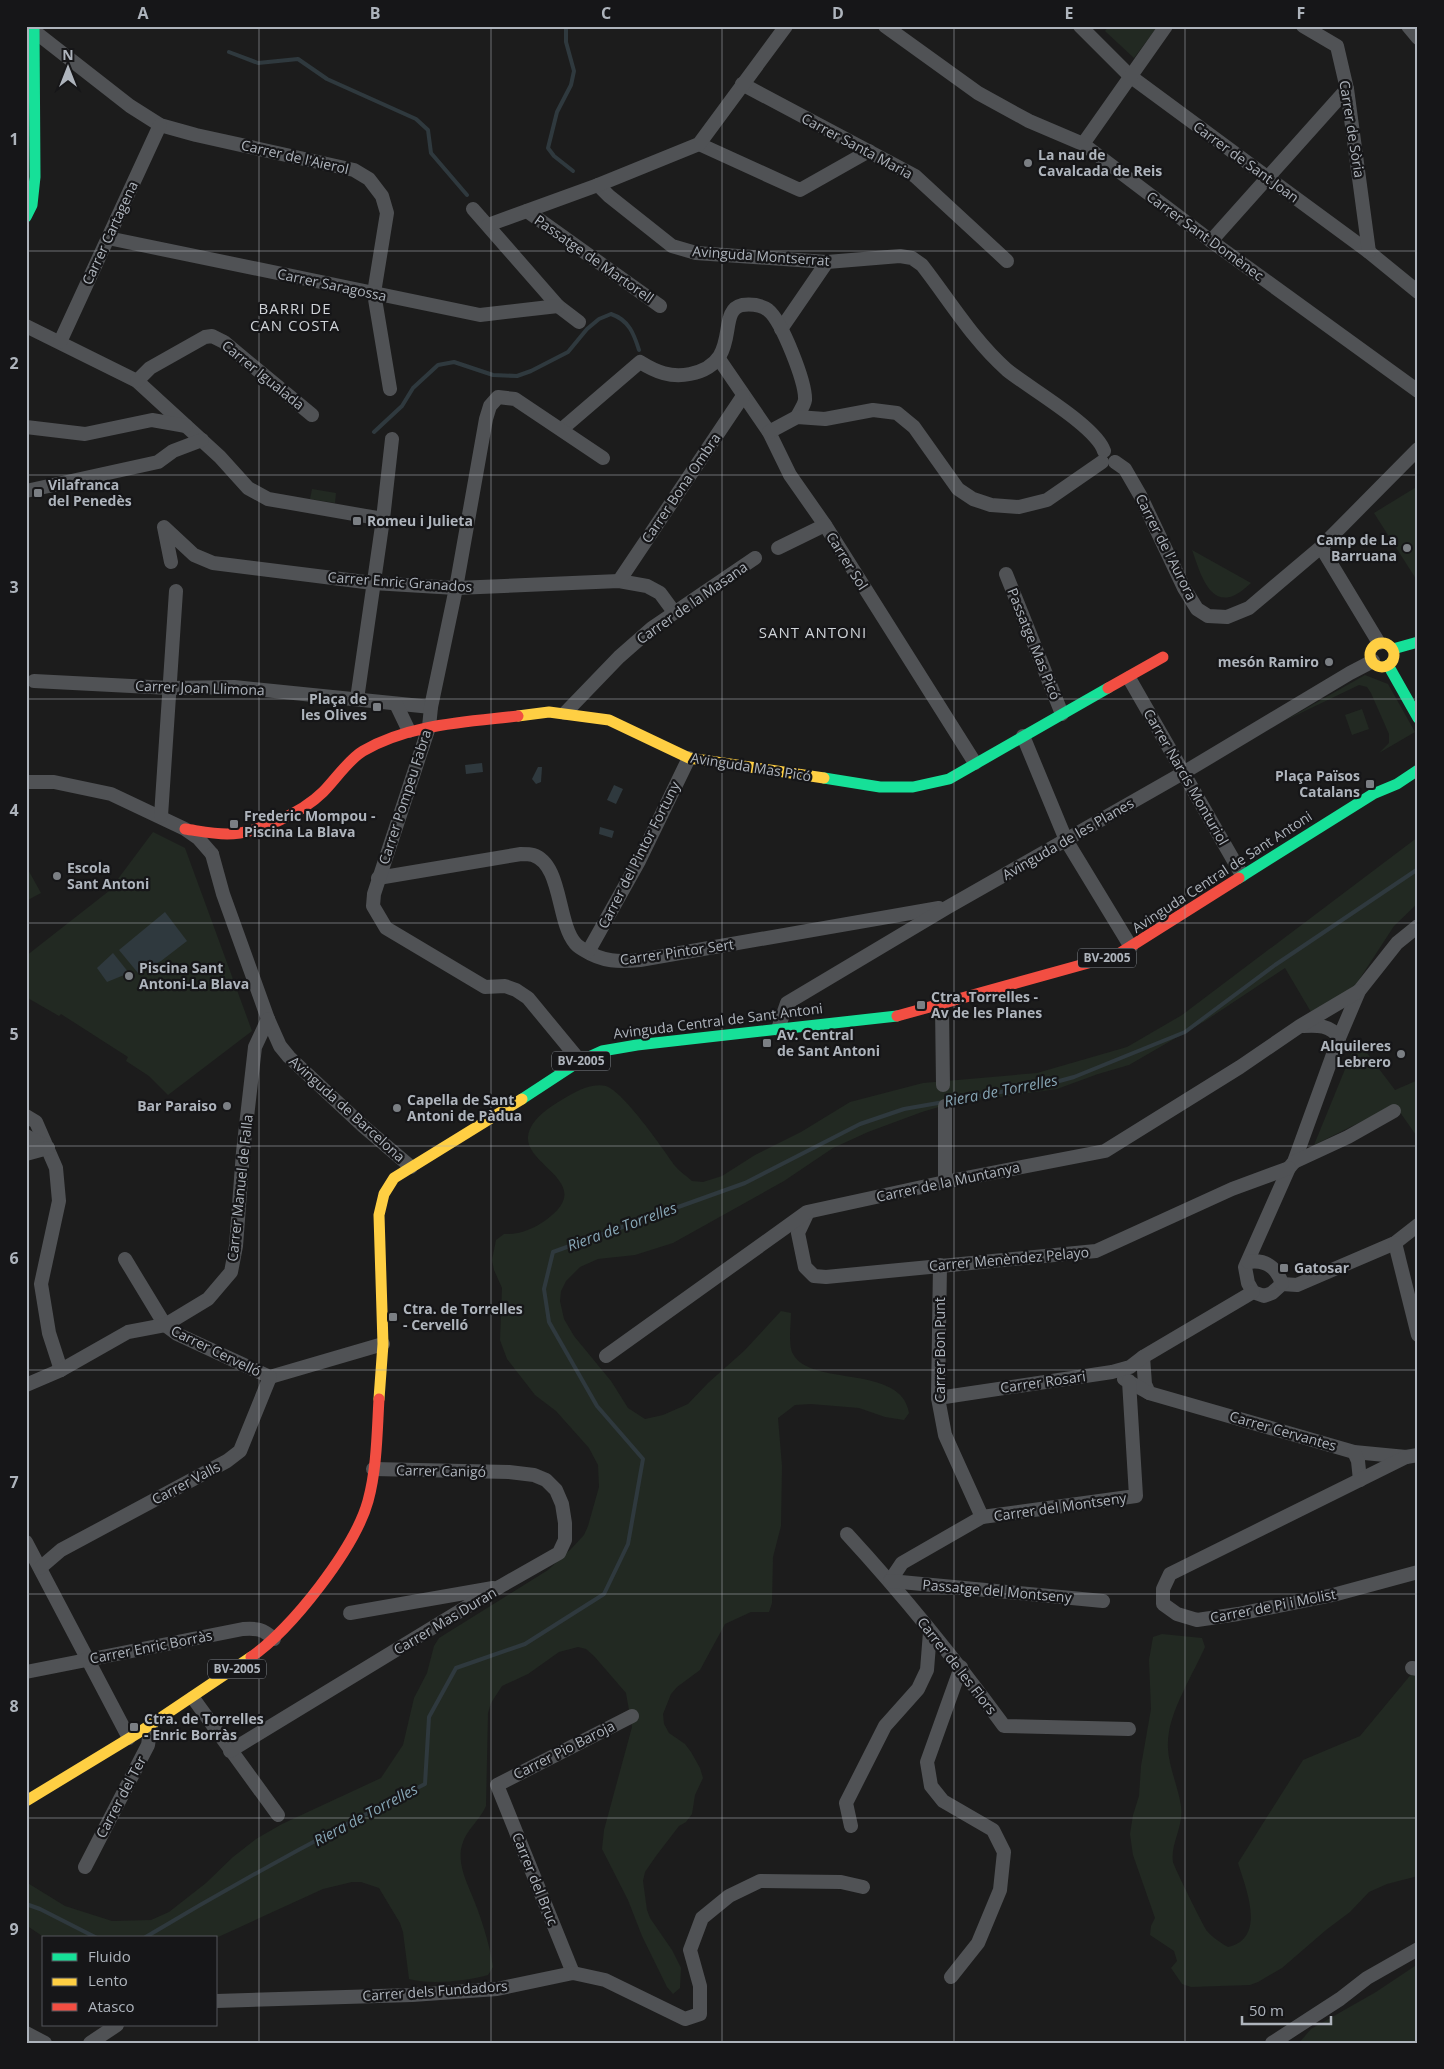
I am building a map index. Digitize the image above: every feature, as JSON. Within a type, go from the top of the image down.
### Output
[{"type":"main road","points":[[26,217],[32,205],[30,175],[34,29]]},
{"type":"main road","points":[[1393,649],[1418,642]]},
{"type":"main road","points":[[1379,643],[1388,644],[1393,649],[1394,656],[1388,665],[1380,666],[1373,662],[1372,649],[1379,643]]},
{"type":"main road","name":"Avinguda Mas Picó","points":[[185,829],[228,834],[266,826],[300,810],[321,794],[361,752],[394,736],[429,727],[549,712],[565,712],[609,720],[689,758],[880,787],[913,787],[949,779],[1163,657]]},
{"type":"main road","points":[[1388,665],[1418,718]]},
{"type":"main road","name":"Avinguda Central de Sant Antoni","points":[[26,1801],[151,1725],[237,1669],[288,1626],[340,1558],[353,1537],[368,1501],[373,1469],[380,1406],[383,1344],[380,1215],[384,1194],[394,1178],[522,1100],[580,1061],[612,1048],[905,1015],[1117,955],[1373,794],[1397,784],[1418,770]]},
{"type":"main road","name":"Avinguda Central de Sant Antoni","points":[[1397,784],[1418,782]]},
{"type":"street","points":[[488,225],[598,185],[699,144],[786,26]]},
{"type":"street","name":"Carrer Sant Domènec","points":[[885,26],[978,93],[1029,121],[1083,144],[1211,241],[1418,391]]},
{"type":"street","name":"Carrer de Sant Joan","points":[[1080,26],[1130,76],[1369,252],[1418,292]]},
{"type":"street","name":"Carrer de Sòria","points":[[1303,26],[1337,46],[1347,89],[1369,252]]},
{"type":"street","points":[[1408,26],[1418,38]]},
{"type":"street","points":[[1083,144],[1163,28]]},
{"type":"street","name":"Carrer de l'Aierol","points":[[34,29],[130,106],[160,125],[196,135],[354,170],[369,179],[382,196],[387,213],[374,294],[390,390]]},
{"type":"street","name":"Carrer Santa Maria","points":[[742,84],[915,176],[1007,261]]},
{"type":"street","points":[[1211,241],[1347,89]]},
{"type":"street","name":"Carrer Cartagena","points":[[60,342],[160,125]]},
{"type":"street","points":[[699,144],[800,190],[869,151]]},
{"type":"street","name":"Avinguda Montserrat","points":[[598,185],[672,246],[696,254],[827,262],[900,256],[912,258],[922,265],[981,345],[1008,370],[1080,424],[1100,442],[1107,458]]},
{"type":"street","points":[[473,209],[558,306],[579,322]]},
{"type":"street","name":"Passatge de Martorell","points":[[527,211],[660,306]]},
{"type":"street","name":"Carrer Saragossa","points":[[108,238],[480,315],[558,306]]},
{"type":"street","points":[[781,328],[827,262]]},
{"type":"street","points":[[603,458],[562,429],[640,362],[657,372],[680,376],[704,371],[719,359],[727,340],[728,323],[732,313],[740,306],[753,304],[768,310],[781,328],[802,379],[805,402],[797,417]]},
{"type":"street","points":[[26,326],[137,381],[220,457],[248,488],[268,499],[383,519]]},
{"type":"street","name":"Carrer Igualada","points":[[137,381],[150,368],[205,337],[212,336],[224,342],[312,415]]},
{"type":"street","name":"Carrer Sol","points":[[719,359],[769,432],[790,475],[824,525],[975,763]]},
{"type":"street","name":"Carrer Bona Ombra","points":[[619,581],[743,396]]},
{"type":"street","name":"Carrer Pompeu Fabra","points":[[562,429],[515,399],[498,397],[490,406],[486,419],[456,588],[431,707],[429,727],[378,878],[373,906],[386,928],[485,987],[505,986],[516,990],[528,998],[580,1061]]},
{"type":"street","points":[[152,420],[166,406]]},
{"type":"street","points":[[769,432],[797,417],[825,419],[873,410],[897,414],[914,427],[958,489],[973,499],[991,506],[1018,507],[1047,500],[1107,458]]},
{"type":"street","points":[[26,427],[85,434],[152,420],[186,426]]},
{"type":"street","points":[[173,451],[186,426]]},
{"type":"street","points":[[357,699],[383,519],[392,439]]},
{"type":"street","points":[[26,491],[158,462],[173,451],[202,440]]},
{"type":"street","name":"Carrer de l'Aurora","points":[[1107,458],[1125,470],[1140,495],[1184,588],[1197,609],[1208,616],[1227,617],[1249,608],[1321,547],[1418,449]]},
{"type":"street","points":[[778,548],[824,525]]},
{"type":"street","name":"Carrer Enric Granados","points":[[171,562],[164,527],[194,555],[213,563],[373,583],[456,588],[619,581],[647,586],[660,593],[674,612]]},
{"type":"street","points":[[1321,547],[1379,643]]},
{"type":"street","name":"Carrer de la Masana","points":[[565,712],[619,657],[674,612],[755,558]]},
{"type":"street","name":"Passatge Mas Picó","points":[[1006,574],[1062,714]]},
{"type":"street","points":[[161,816],[176,591]]},
{"type":"street","name":"Avinguda de les Planes","points":[[778,1029],[787,1002],[948,906],[1066,840],[1373,662]]},
{"type":"street","name":"Carrer Narcís Monturiol","points":[[1129,678],[1242,875]]},
{"type":"street","name":"Carrer Joan Llimona","points":[[34,681],[170,688],[234,687],[431,707]]},
{"type":"street","points":[[396,704],[410,731]]},
{"type":"street","points":[[1023,736],[1066,840],[1131,947]]},
{"type":"street","name":"Carrer del Pintor Fortuny","points":[[588,952],[639,861],[689,758]]},
{"type":"street","name":"Avinguda Mas Picó","points":[[26,782],[54,782],[111,794],[185,829],[198,838],[212,854]]},
{"type":"street","points":[[212,854],[220,839],[228,834]]},
{"type":"street","name":"Avinguda de Barcelona","points":[[212,854],[223,894],[268,1019],[280,1046],[289,1057],[356,1120],[411,1167]]},
{"type":"street","name":"Carrer Pintor Sert","points":[[378,878],[521,854],[533,855],[543,862],[551,874],[566,926],[575,944],[603,960],[621,962],[948,906]]},
{"type":"street","points":[[1418,926],[1397,943],[1359,991],[1339,1038],[1291,1165],[1245,1267],[1248,1283],[1253,1292],[1264,1296],[1272,1293],[1282,1284],[1297,1285],[1394,1243],[1418,1225]]},
{"type":"street","name":"Carrer de la Muntanya","points":[[606,1356],[807,1212],[945,1182],[1104,1151],[1240,1067],[1300,1026],[1359,991]]},
{"type":"street","points":[[942,1006],[943,1084]]},
{"type":"street","name":"Carrer Manuel de Falla","points":[[26,1384],[61,1370],[128,1332],[165,1325],[208,1299],[231,1272],[236,1246],[243,1152],[256,1047],[268,1019]]},
{"type":"street","points":[[1300,1026],[1319,1025],[1336,1032],[1339,1038]]},
{"type":"street","points":[[256,1047],[280,1046]]},
{"type":"street","points":[[945,1182],[946,1106]]},
{"type":"street","name":"Carrer Menèndez Pelayo","points":[[807,1212],[798,1233],[805,1267],[814,1276],[826,1277],[1096,1251],[1232,1189],[1291,1165],[1348,1137],[1394,1111]]},
{"type":"street","points":[[26,1116],[36,1122],[56,1168],[59,1201],[41,1284],[49,1333],[61,1370]]},
{"type":"street","points":[[26,1136],[48,1148]]},
{"type":"street","points":[[26,1154],[48,1148]]},
{"type":"street","points":[[1394,1243],[1417,1331]]},
{"type":"street","points":[[125,1259],[165,1325]]},
{"type":"street","points":[[1248,1262],[1257,1260],[1267,1264],[1278,1273],[1282,1284]]},
{"type":"street","name":"Carrer Bon Punt","points":[[940,1265],[938,1398],[944,1435],[982,1517]]},
{"type":"street","name":"Carrer Rosari","points":[[938,1398],[1112,1372],[1130,1367],[1253,1292]]},
{"type":"street","name":"Carrer Cervelló","points":[[165,1325],[177,1334],[270,1377],[383,1344]]},
{"type":"street","points":[[1144,1357],[1145,1384],[1149,1393]]},
{"type":"street","name":"Carrer Cervantes","points":[[1112,1372],[1149,1393],[1354,1452],[1412,1456]]},
{"type":"street","name":"Carrer Valls","points":[[40,1568],[61,1550],[227,1461],[240,1451],[270,1377]]},
{"type":"street","name":"Carrer del Montseny","points":[[890,1581],[902,1563],[982,1517],[1136,1496],[1129,1382]]},
{"type":"street","points":[[1354,1452],[1358,1461],[1360,1480]]},
{"type":"street","name":"Carrer de Pi i Molist","points":[[1412,1456],[1170,1574],[1163,1589],[1163,1604],[1176,1614],[1197,1620],[1238,1614],[1333,1595],[1418,1572]]},
{"type":"street","name":"Carrer Canigó","points":[[373,1469],[509,1472]]},
{"type":"street","name":"Carrer Mas Duran","points":[[230,1751],[501,1586],[559,1553],[565,1540],[565,1523],[562,1504],[556,1490],[546,1480],[534,1475],[509,1472]]},
{"type":"street","name":"Carrer de les Flors","points":[[847,1534],[890,1581],[961,1668],[1004,1726],[1128,1729]]},
{"type":"street","points":[[28,1548],[129,1738]]},
{"type":"street","name":"Carrer Valls","points":[[28,1548],[61,1550]]},
{"type":"street","name":"Passatge del Montseny","points":[[890,1581],[1103,1601]]},
{"type":"street","points":[[350,1613],[501,1586]]},
{"type":"street","name":"Carrer Enric Borràs","points":[[26,1672],[243,1629],[257,1628],[265,1631],[274,1639]]},
{"type":"street","points":[[851,1826],[846,1803],[885,1726],[918,1689],[927,1670],[930,1632]]},
{"type":"street","points":[[951,1977],[978,1943],[1000,1890],[1004,1852],[994,1830],[943,1801],[931,1786],[927,1762],[961,1668]]},
{"type":"street","points":[[193,1698],[278,1815]]},
{"type":"street","name":"Carrer Pio Baroja","points":[[497,1785],[632,1716]]},
{"type":"street","name":"Carrer del Ter","points":[[85,1867],[148,1745],[151,1725]]},
{"type":"street","name":"Carrer del Bruc","points":[[497,1785],[573,1973]]},
{"type":"street","name":"Carrer dels Fundadors","points":[[218,2001],[497,1989],[573,1973],[605,1980],[685,2019],[700,2014],[700,1986],[690,1950],[702,1918],[729,1896],[760,1881],[841,1882],[864,1887]]},
{"type":"street","points":[[1272,2043],[1340,1999],[1367,1978],[1418,1949]]},
{"type":"street","points":[[90,2043],[116,2026]]},
{"type":"street","points":[[26,2033],[45,2043]]},
{"type":"shaded area","points":[[1109,26],[1158,26],[1134,58],[1105,31]]},
{"type":"shaded area","name":"Camp de La Barruana","points":[[1418,486],[1418,582],[1374,513]]},
{"type":"shaded area","points":[[312,489],[336,493],[335,503],[310,499]]},
{"type":"shaded area","points":[[1192,550],[1251,583],[1235,595],[1226,598],[1218,596],[1206,584]]},
{"type":"shaded area","points":[[1365,675],[1388,684],[1415,732],[1379,753],[1389,743],[1389,734],[1371,693],[1367,687],[1359,685],[1284,721]]},
{"type":"shaded area","points":[[1362,709],[1369,729],[1352,735],[1345,715]]},
{"type":"shaded area","points":[[482,763],[483,772],[466,774],[465,765]]},
{"type":"shaded area","points":[[538,767],[542,767],[541,782],[536,784],[532,779]]},
{"type":"shaded area","points":[[614,785],[623,789],[616,804],[607,800]]},
{"type":"shaded area","points":[[600,827],[614,831],[612,838],[599,834]]},
{"type":"shaded area","name":"Piscina Sant Antoni-La Blava","points":[[153,832],[185,848],[252,1031],[168,1095],[149,1076],[126,1061],[128,1057],[61,1014],[59,1016],[26,997],[26,956],[109,891]]},
{"type":"shaded area","points":[[1418,837],[1418,903],[1394,926],[1353,989],[1311,1012],[1285,968],[1205,1021],[1129,1065],[1057,1089],[949,1104],[868,1132],[833,1148],[784,1181],[673,1243],[635,1255],[598,1259],[580,1267],[566,1281],[561,1291],[560,1301],[564,1319],[574,1336],[611,1381],[628,1408],[645,1419],[663,1415],[688,1404],[708,1383],[744,1351],[781,1311],[791,1313],[791,1350],[803,1364],[817,1370],[874,1382],[890,1388],[903,1398],[909,1413],[904,1420],[885,1417],[859,1408],[811,1404],[795,1405],[778,1418],[782,1466],[781,1526],[773,1557],[772,1603],[769,1612],[751,1612],[725,1624],[700,1670],[677,1687],[671,1694],[663,1714],[664,1724],[669,1733],[685,1744],[700,1768],[703,1778],[695,1795],[692,1814],[686,1822],[679,1826],[656,1856],[645,1872],[643,1881],[650,1918],[672,1950],[681,1968],[680,1988],[673,1994],[667,1987],[642,1936],[628,1900],[602,1849],[604,1830],[632,1727],[626,1693],[594,1656],[586,1649],[578,1647],[559,1652],[528,1674],[502,1686],[491,1703],[488,1713],[486,1806],[464,1840],[461,1861],[462,1869],[480,1915],[490,1952],[493,1967],[488,1975],[448,1982],[427,1982],[409,1979],[403,1932],[400,1923],[379,1888],[361,1882],[352,1882],[323,1889],[218,1937],[42,1936],[26,1925],[26,1882],[65,1906],[112,1921],[151,1920],[169,1912],[206,1883],[233,1857],[256,1839],[282,1824],[381,1778],[403,1745],[414,1698],[427,1673],[434,1646],[439,1638],[548,1570],[584,1535],[599,1487],[598,1465],[589,1448],[556,1411],[535,1395],[507,1359],[500,1340],[502,1288],[492,1260],[496,1240],[504,1234],[531,1229],[546,1220],[560,1207],[564,1196],[562,1185],[530,1148],[528,1137],[530,1130],[533,1123],[544,1112],[578,1091],[592,1086],[606,1086],[614,1090],[633,1109],[677,1168],[692,1181],[703,1182],[722,1176],[755,1155],[801,1132],[850,1102],[923,1083],[1037,1073],[1127,1047],[1182,1015]]},
{"type":"shaded area","points":[[26,866],[41,893],[26,901]]},
{"type":"shaded area","points":[[165,912],[187,941],[161,961],[138,973],[119,950]]},
{"type":"shaded area","points":[[113,953],[129,973],[107,982],[97,968]]},
{"type":"shaded area","points":[[1357,1040],[1395,1090],[1418,1080],[1418,1138],[1395,1105],[1314,1145]]},
{"type":"shaded area","points":[[1162,1634],[1202,1638],[1205,1647],[1179,1700],[1169,1732],[1168,1751],[1181,1806],[1181,1821],[1173,1849],[1173,1862],[1207,1931],[1228,1947],[1240,1942],[1247,1934],[1250,1923],[1249,1899],[1238,1863],[1303,1760],[1360,1736],[1418,1666],[1418,1876],[1387,1884],[1369,1892],[1350,1912],[1282,1968],[1250,1985],[1191,1987],[1182,1984],[1171,1968],[1177,1961],[1174,1951],[1150,1935],[1151,1926],[1155,1918],[1133,1855],[1130,1834],[1139,1796],[1141,1766],[1151,1709],[1149,1660],[1153,1637]]},
{"type":"shaded area","points":[[1418,1964],[1418,2043],[1299,2043],[1311,2029],[1376,1992]]},
{"type":"waterway","points":[[566,26],[566,42],[574,71],[571,85],[557,112],[548,148],[554,156],[573,171]]},
{"type":"waterway","points":[[229,52],[258,63],[298,59],[327,79],[416,119],[428,130],[431,153],[467,195]]},
{"type":"waterway","points":[[374,432],[402,406],[413,388],[438,365],[454,362],[493,375],[517,376],[568,352],[587,329],[599,319],[611,314],[622,320],[630,328],[639,350]]},
{"type":"waterway","name":"Riera de Torrelles","points":[[147,1936],[283,1858],[425,1784],[429,1717],[456,1668],[525,1644],[604,1594],[628,1544],[643,1459],[597,1406],[549,1322],[544,1289],[553,1252],[745,1183],[860,1124],[904,1109],[1052,1083],[1074,1077],[1185,1032],[1275,965],[1418,869]]},
{"type":"waterway","name":"Riera de Torrelles","points":[[26,1904],[40,1909],[93,1936]]},
{"type":"traffic: fast","points":[[26,217],[32,205],[35,177],[34,26]]},
{"type":"traffic: fast","points":[[1393,649],[1418,642]]},
{"type":"traffic: fast","points":[[1388,665],[1418,718]]},
{"type":"traffic: fast","points":[[824,778],[880,787],[913,787],[949,779],[1108,688]]},
{"type":"traffic: fast","points":[[1239,878],[1373,794],[1397,784],[1418,770]]},
{"type":"traffic: fast","points":[[522,1099],[580,1061],[602,1051],[637,1045],[897,1016]]},
{"type":"traffic: slow","points":[[1382,643],[1390,647],[1394,655],[1390,663],[1382,667],[1374,663],[1370,655],[1374,647],[1382,643]]},
{"type":"traffic: slow","points":[[518,716],[549,712],[609,720],[689,758],[824,778]]},
{"type":"traffic: slow","points":[[379,1399],[383,1344],[379,1215],[384,1194],[394,1178],[522,1099]]},
{"type":"traffic: slow","points":[[26,1801],[138,1733],[251,1657]]},
{"type":"traffic: jam","points":[[1108,688],[1163,657]]},
{"type":"traffic: jam","points":[[185,829],[227,834],[265,826],[291,815],[314,800],[353,759],[363,751],[381,742],[399,735],[438,726],[518,716]]},
{"type":"traffic: jam","points":[[897,1016],[1117,955],[1239,878]]},
{"type":"traffic: jam","points":[[251,1657],[284,1628],[320,1586],[336,1564],[361,1520],[368,1501],[373,1476],[379,1399]]},
{"type":"place","name":"La nau de Cavalcada de Reis","points":[[1028,163]]},
{"type":"place","name":"Vilafranca del Penedès","points":[[38,493]]},
{"type":"place","name":"Romeu i Julieta","points":[[357,521]]},
{"type":"place","name":"Camp de La Barruana","points":[[1407,548]]},
{"type":"place","name":"mesón Ramiro","points":[[1329,662]]},
{"type":"place","name":"Plaça de les Olives","points":[[377,707]]},
{"type":"place","name":"Plaça Països Catalans","points":[[1370,784]]},
{"type":"place","name":"Frederic Mompou - Piscina La Blava","points":[[234,824]]},
{"type":"place","name":"Escola Sant Antoni","points":[[57,876]]},
{"type":"place","name":"Piscina Sant Antoni-La Blava","points":[[129,976]]},
{"type":"place","name":"Ctra. Torrelles - Av de les Planes","points":[[921,1005]]},
{"type":"place","name":"Av. Central de Sant Antoni","points":[[767,1043]]},
{"type":"place","name":"Alquileres Lebrero","points":[[1401,1054]]},
{"type":"place","name":"Bar Paraiso","points":[[227,1106]]},
{"type":"place","name":"Capella de Sant Antoni de Pàdua","points":[[397,1108]]},
{"type":"place","name":"Gatosar","points":[[1284,1268]]},
{"type":"place","name":"Ctra. de Torrelles - Cervelló","points":[[393,1317]]},
{"type":"place","name":"Ctra. de Torrelles - Enric Borràs","points":[[134,1727]]},
{"type":"district","name":"BARRI DE CAN COSTA","points":[[295,318]]},
{"type":"district","name":"SANT ANTONI","points":[[813,633]]}]
